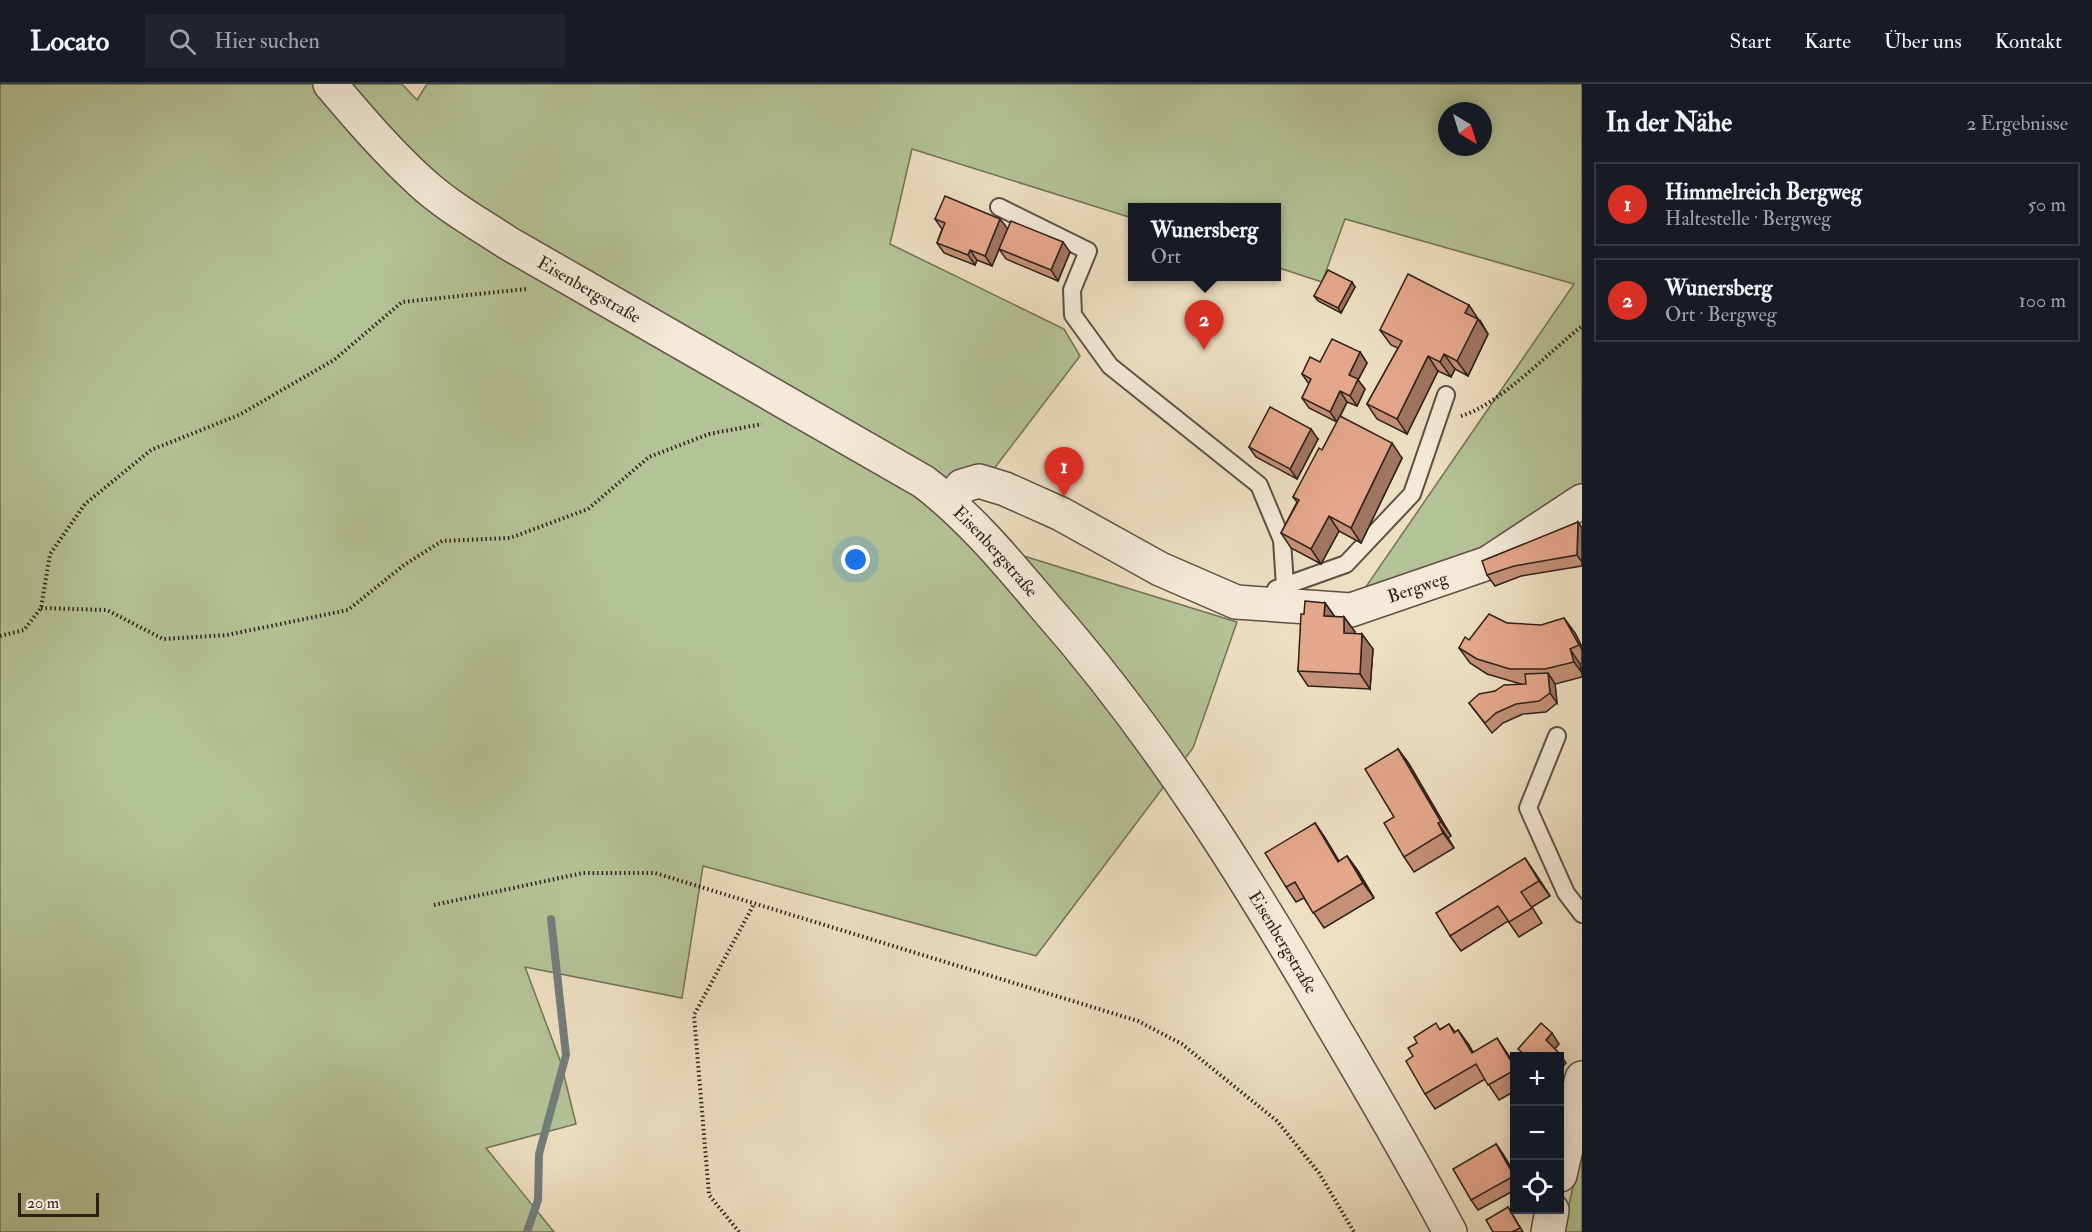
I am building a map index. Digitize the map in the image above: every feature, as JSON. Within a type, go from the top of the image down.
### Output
[{"type":"street","name":"Eisenbergstraße","points":[[330,84],[395,158],[423,184],[457,209],[508,243],[924,482],[950,502],[1070,635],[1130,709],[1288,949],[1414,1165],[1450,1232]]},
{"type":"street","name":"Bergweg","points":[[950,502],[962,486],[979,482],[1005,489],[1061,514],[1160,569],[1236,602],[1351,610],[1488,563],[1582,501]]},
{"type":"street","points":[[1563,1160],[1582,1078]]},
{"type":"street","points":[[1548,1232],[1550,1214]]},
{"type":"lane","points":[[999,207],[1088,251],[1072,290],[1073,315],[1110,366],[1259,485],[1282,540],[1285,586]]},
{"type":"lane","points":[[1236,602],[1346,564],[1412,494],[1446,395]]},
{"type":"lane","points":[[1557,736],[1528,808],[1566,893],[1582,914]]},
{"type":"path","points":[[0,636],[24,630],[41,609],[50,554],[85,504],[151,450],[239,415],[334,360],[402,302],[529,289]]},
{"type":"path","points":[[1437,423],[1475,412],[1510,388],[1582,326]]},
{"type":"path","points":[[41,609],[107,610],[163,639],[227,635],[348,610],[404,565],[442,541],[510,538],[588,509],[649,457],[709,434],[765,424]]},
{"type":"path","points":[[434,906],[583,873],[655,873],[1138,1021],[1182,1044],[1277,1121],[1319,1173],[1354,1232]]},
{"type":"path","points":[[739,1232],[709,1195],[694,1016],[754,904]]},
{"type":"green space","points":[[0,84],[402,84],[417,100],[427,84],[1582,84],[1582,521],[1441,577],[1352,607],[1574,284],[1345,219],[1322,282],[1281,269],[1281,203],[1128,203],[1128,217],[912,149],[890,244],[1064,329],[1080,356],[955,520],[972,540],[1237,622],[1193,748],[1036,956],[703,866],[682,998],[525,967],[561,1063],[576,1124],[486,1148],[554,1232],[0,1232]]},
{"type":"green space","points":[[1582,1145],[1582,1232],[1563,1232]]},
{"type":"building","points":[[945,196],[1000,219],[985,256],[970,250],[968,255],[937,243],[945,223],[935,219]]},
{"type":"building","points":[[1011,221],[1063,242],[1051,270],[999,249]]},
{"type":"building","points":[[1328,270],[1352,282],[1338,308],[1314,296]]},
{"type":"building","points":[[1408,274],[1469,305],[1465,313],[1478,319],[1457,361],[1444,354],[1440,362],[1428,356],[1397,419],[1367,404],[1402,341],[1380,330]]},
{"type":"building","points":[[1332,339],[1360,352],[1349,375],[1358,379],[1350,396],[1340,391],[1330,412],[1302,398],[1311,379],[1302,374],[1310,357],[1320,362]]},
{"type":"building","points":[[1270,407],[1311,429],[1290,469],[1249,447]]},
{"type":"building","points":[[1340,416],[1392,443],[1351,528],[1329,516],[1311,549],[1281,533],[1299,500],[1293,497],[1319,448],[1322,450]]},
{"type":"building","points":[[1578,522],[1577,555],[1514,566],[1487,575],[1482,561]]},
{"type":"building","points":[[1305,601],[1325,603],[1324,616],[1344,617],[1344,633],[1362,634],[1360,674],[1298,671],[1301,614],[1304,614]]},
{"type":"building","points":[[1489,614],[1507,623],[1541,625],[1564,618],[1579,645],[1570,649],[1574,662],[1545,669],[1510,669],[1477,659],[1459,648],[1465,637],[1469,640]]},
{"type":"building","points":[[1548,673],[1550,693],[1539,701],[1516,704],[1496,713],[1485,723],[1469,703],[1479,694],[1495,691],[1504,685],[1526,684],[1525,674]]},
{"type":"building","points":[[1398,749],[1441,822],[1438,823],[1443,833],[1404,857],[1384,823],[1394,817],[1365,769]]},
{"type":"building","points":[[1315,823],[1338,862],[1347,856],[1363,883],[1313,913],[1295,882],[1286,887],[1265,853]]},
{"type":"building","points":[[1525,858],[1539,881],[1521,892],[1532,908],[1509,922],[1498,906],[1450,936],[1436,913]]},
{"type":"building","points":[[1436,1023],[1440,1030],[1449,1024],[1454,1033],[1458,1030],[1472,1053],[1497,1038],[1510,1060],[1510,1073],[1488,1085],[1476,1064],[1425,1094],[1406,1061],[1413,1056],[1408,1048],[1417,1043],[1414,1037]]},
{"type":"building","points":[[1541,1023],[1552,1033],[1546,1040],[1558,1052],[1521,1052],[1518,1049]]},
{"type":"building","points":[[1496,1144],[1510,1169],[1510,1178],[1471,1200],[1453,1169]]},
{"type":"building","points":[[1508,1207],[1520,1228],[1512,1232],[1493,1232],[1486,1220]]},
{"type":"waterway","points":[[527,1232],[538,1200],[539,1154],[566,1055],[551,919]]},
{"type":"place","name":"Wunersberg","points":[[1204,350]]},
{"type":"place","name":"Himmelreich Bergweg","points":[[1064,497]]}]
